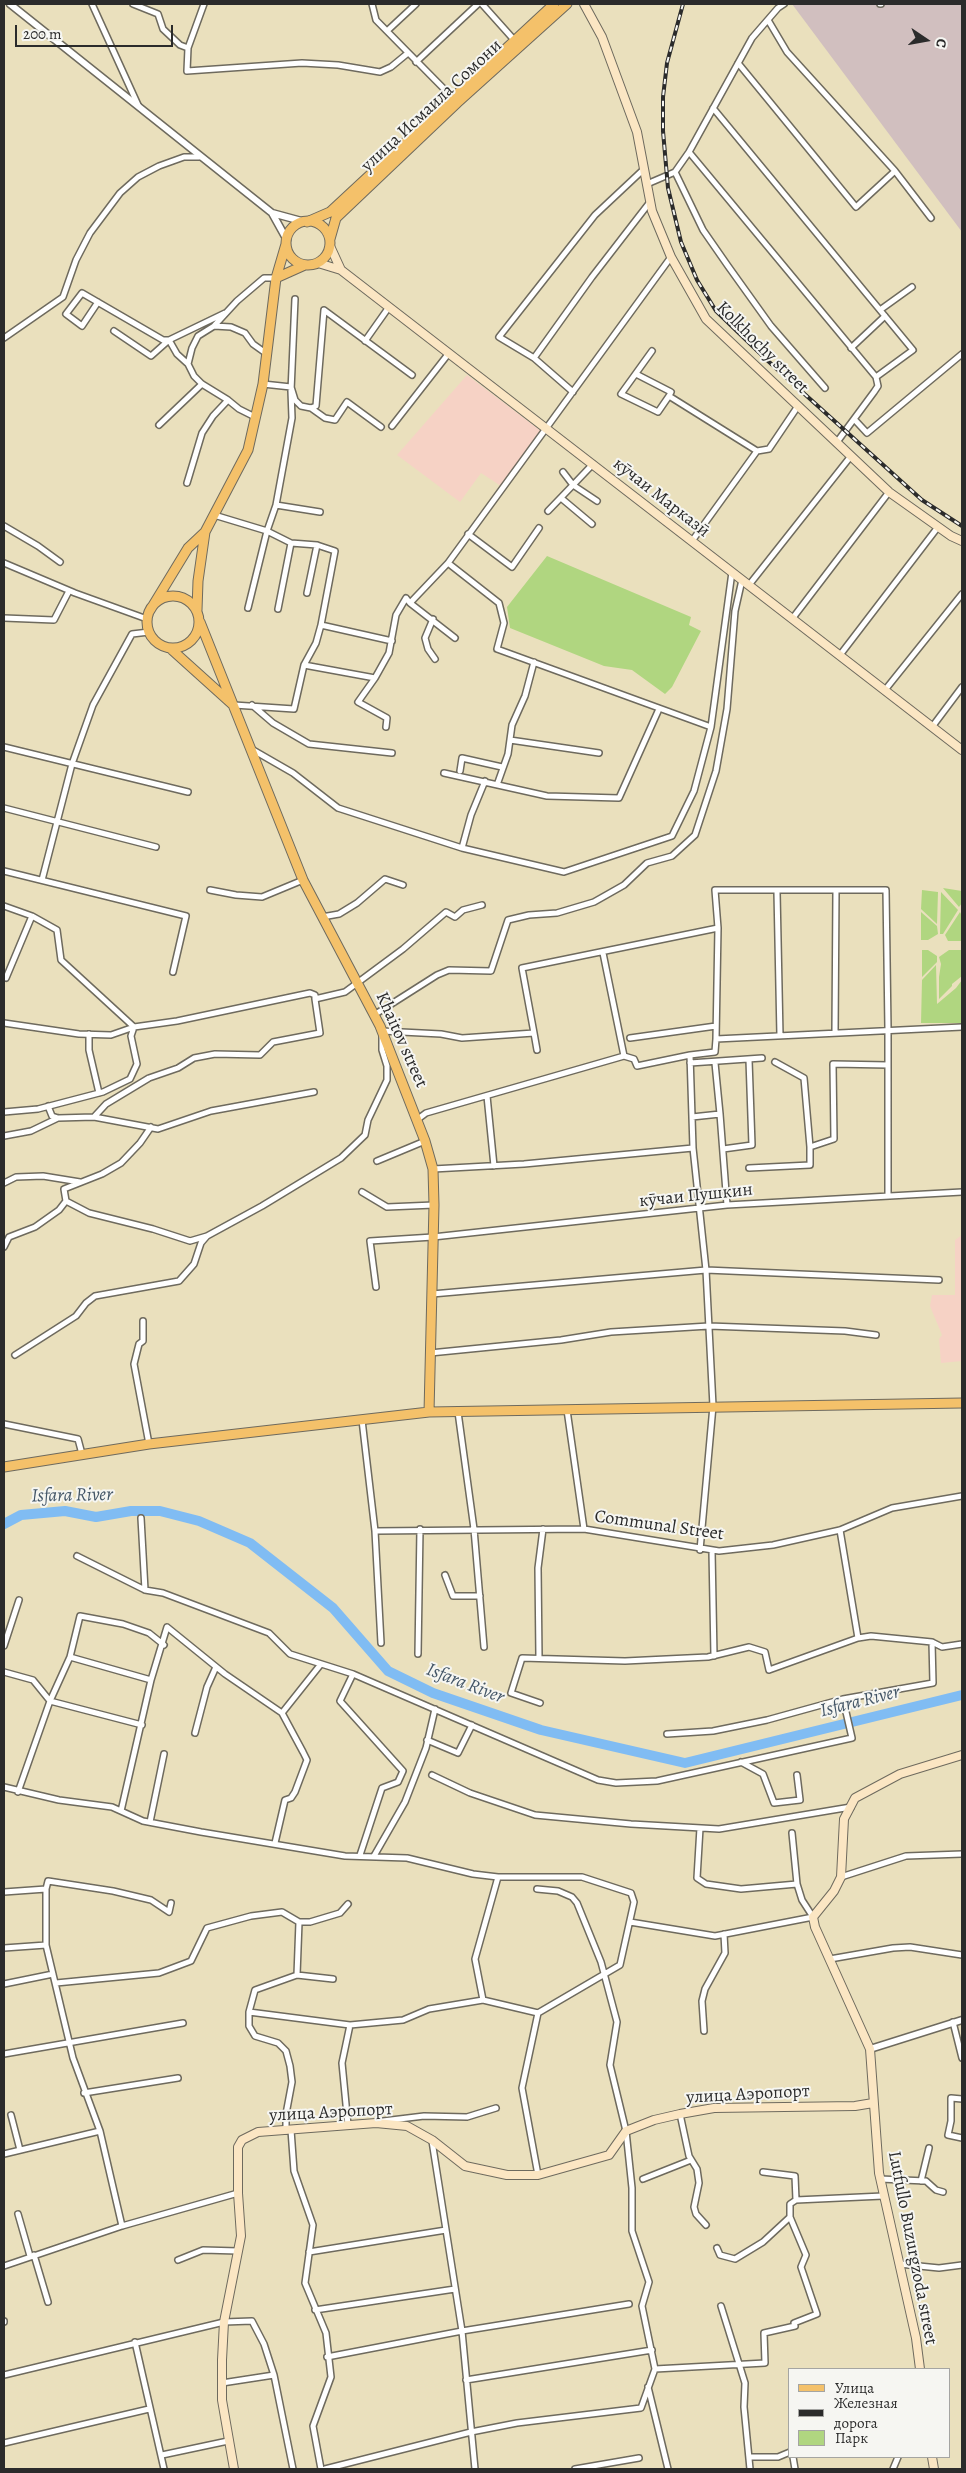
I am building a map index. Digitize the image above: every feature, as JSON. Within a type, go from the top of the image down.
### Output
[{"type":"main road","points":[[234,706],[171,649],[157,644],[149,632],[148,616],[188,548],[204,532],[248,450],[267,354],[276,278],[286,242],[293,228],[330,212],[517,43],[554,4]]},
{"type":"main road","name":"улица Исмаила Сомони","points":[[517,43],[568,4]]},
{"type":"main road","name":"Kolkhochy street","points":[[584,4],[602,37],[638,132],[650,202],[671,257],[706,319],[889,492],[938,527],[962,541]]},
{"type":"main road","name":"улица Исмаила Сомони","points":[[330,243],[336,218],[455,100]]},
{"type":"main road","points":[[306,222],[313,222],[324,228],[342,270]]},
{"type":"main road","points":[[286,242],[290,256],[305,265]]},
{"type":"main road","points":[[318,263],[328,253],[330,243]]},
{"type":"main road","points":[[276,278],[305,265],[318,263],[342,270]]},
{"type":"main road","name":"кӯчаи Марказӣ","points":[[342,270],[962,750]]},
{"type":"main road","points":[[171,649],[188,644],[198,631],[200,622],[197,610],[198,581],[204,532]]},
{"type":"main road","points":[[148,616],[160,600],[168,596],[185,598],[197,610]]},
{"type":"main road","name":"Khaitov street","points":[[200,622],[303,880],[382,1031],[425,1140],[432,1169],[434,1205],[429,1412]]},
{"type":"main road","points":[[4,1467],[149,1444],[429,1412],[962,1403]]},
{"type":"main road","points":[[870,2049],[815,1927],[813,1917],[834,1891],[841,1877],[844,1819],[855,1798],[900,1774],[962,1755]]},
{"type":"main road","name":"Lutfullo Buzurgzoda street","points":[[870,2049],[880,2179],[916,2338],[920,2368]]},
{"type":"main road","name":"улица Аэропорт","points":[[234,2469],[222,2400],[222,2383],[224,2322],[242,2236],[238,2193],[238,2147],[242,2140],[258,2132],[376,2123],[407,2126],[432,2140],[464,2166],[507,2175],[538,2175],[609,2155],[626,2130],[654,2120],[680,2114],[730,2107],[855,2106],[873,2103]]},
{"type":"street","points":[[10,4],[272,214],[306,222]]},
{"type":"street","points":[[92,4],[139,108]]},
{"type":"street","points":[[133,4],[158,14],[163,30],[180,46],[188,48]]},
{"type":"street","points":[[204,4],[188,48],[187,71],[302,63],[338,65],[380,72],[391,67],[408,54]]},
{"type":"street","points":[[372,4],[376,20],[455,100]]},
{"type":"street","points":[[387,31],[416,4]]},
{"type":"street","points":[[416,62],[480,4],[517,43]]},
{"type":"street","points":[[647,184],[675,172],[752,38],[784,4]]},
{"type":"street","points":[[768,20],[787,52],[895,171],[931,218]]},
{"type":"street","points":[[738,63],[856,207],[895,171]]},
{"type":"street","points":[[713,108],[913,350],[876,377]]},
{"type":"street","points":[[688,152],[876,377],[878,386],[837,442]]},
{"type":"street","points":[[4,338],[48,310],[64,297],[76,260],[87,240],[120,193],[138,177],[159,166],[184,157],[199,157]]},
{"type":"street","points":[[572,392],[534,358],[499,337],[595,215],[644,169]]},
{"type":"street","points":[[675,172],[703,230],[771,326],[825,388]]},
{"type":"street","points":[[534,358],[592,277],[650,202]]},
{"type":"street","points":[[272,214],[286,242]]},
{"type":"street","points":[[410,603],[448,563],[671,257]]},
{"type":"street","points":[[188,364],[192,348],[198,336],[214,326],[225,313],[264,278],[276,278]]},
{"type":"street","points":[[880,310],[912,287]]},
{"type":"street","points":[[98,302],[82,326],[66,314],[82,293],[98,302],[163,340],[169,340]]},
{"type":"street","points":[[248,608],[267,531],[276,505],[292,418],[291,387],[295,299]]},
{"type":"street","points":[[366,341],[389,307]]},
{"type":"street","points":[[311,408],[316,406],[324,310],[412,376]]},
{"type":"street","points":[[114,331],[151,356],[169,340],[225,313]]},
{"type":"street","points":[[851,348],[885,316]]},
{"type":"street","points":[[214,326],[231,326],[245,333],[254,344],[267,354]]},
{"type":"street","points":[[169,340],[177,354],[188,364],[194,376],[202,384],[239,409],[255,416]]},
{"type":"street","points":[[636,374],[671,392],[658,412],[621,394],[652,351]]},
{"type":"street","points":[[392,426],[449,353]]},
{"type":"street","points":[[854,419],[868,433],[962,354]]},
{"type":"street","points":[[159,426],[202,384]]},
{"type":"street","points":[[262,384],[291,387]]},
{"type":"street","points":[[291,387],[295,400],[301,406],[311,408],[325,418],[335,420],[339,417],[347,402],[381,427]]},
{"type":"street","points":[[669,396],[757,451]]},
{"type":"street","points":[[187,483],[202,432],[213,416],[228,400]]},
{"type":"street","points":[[692,541],[757,451],[769,448],[798,406]]},
{"type":"street","points":[[374,1015],[437,975],[449,970],[491,971],[508,920],[529,915],[556,913],[594,902],[624,885],[647,863],[672,856],[691,840],[695,835],[716,771],[727,709],[735,611],[745,582],[851,456]]},
{"type":"street","points":[[548,511],[593,464]]},
{"type":"street","points":[[562,472],[573,485],[597,501]]},
{"type":"street","points":[[792,619],[889,492]]},
{"type":"street","points":[[561,498],[592,524]]},
{"type":"street","points":[[276,505],[320,512]]},
{"type":"street","points":[[214,515],[267,531],[291,543],[316,545],[335,552],[321,625],[316,643],[304,665],[294,709],[252,705],[234,706]]},
{"type":"street","points":[[4,526],[38,546],[60,562]]},
{"type":"street","points":[[840,655],[938,527]]},
{"type":"street","points":[[468,534],[512,567],[539,528]]},
{"type":"street","points":[[278,609],[291,543]]},
{"type":"street","points":[[307,593],[316,545]]},
{"type":"street","points":[[4,563],[69,591],[148,616]]},
{"type":"street","points":[[448,563],[500,604],[504,624],[498,648],[711,727]]},
{"type":"street","points":[[252,750],[293,773],[338,808],[462,848],[564,872],[672,836],[694,791],[711,727],[732,572]]},
{"type":"street","points":[[4,618],[54,620],[69,591]]},
{"type":"street","points":[[885,690],[962,594]]},
{"type":"street","points":[[386,727],[386,718],[358,702],[389,653],[396,615],[406,598],[455,638]]},
{"type":"street","points":[[433,620],[425,638],[428,650],[435,659]]},
{"type":"street","points":[[321,625],[392,641]]},
{"type":"street","points":[[42,880],[72,764],[93,705],[132,634],[149,632]]},
{"type":"street","points":[[497,785],[502,766],[508,754],[512,725],[525,696],[534,662]]},
{"type":"street","points":[[304,665],[374,678]]},
{"type":"street","points":[[932,727],[962,688]]},
{"type":"street","points":[[252,705],[273,723],[309,744],[392,753]]},
{"type":"street","points":[[444,773],[547,796],[619,798],[659,709]]},
{"type":"street","points":[[510,740],[599,753]]},
{"type":"street","points":[[4,747],[188,792]]},
{"type":"street","points":[[460,771],[462,758],[502,766]]},
{"type":"street","points":[[462,848],[471,815],[485,781]]},
{"type":"street","points":[[4,808],[156,847]]},
{"type":"street","points":[[4,870],[186,916],[173,972]]},
{"type":"street","points":[[322,918],[339,914],[357,903],[385,879],[403,885]]},
{"type":"street","points":[[210,890],[236,896],[262,897],[303,880]]},
{"type":"street","points":[[418,1119],[426,1113],[624,1056],[634,1059],[637,1066],[715,1052],[718,928],[715,890],[777,892],[886,890],[888,1195]]},
{"type":"street","points":[[834,1032],[836,891]]},
{"type":"street","points":[[777,892],[780,1036]]},
{"type":"street","points":[[315,999],[345,992],[403,949],[446,912],[455,917],[463,910],[482,905]]},
{"type":"street","points":[[4,906],[32,916],[57,930],[61,960],[134,1027]]},
{"type":"street","points":[[6,978],[32,916]]},
{"type":"street","points":[[537,1050],[522,968],[718,928]]},
{"type":"street","points":[[603,953],[624,1056]]},
{"type":"street","points":[[4,1023],[111,1035],[134,1027],[177,1021],[310,993],[315,995],[320,1033],[273,1042],[260,1055],[215,1054],[194,1058],[178,1068],[150,1078],[106,1104],[94,1117]]},
{"type":"street","points":[[630,1038],[716,1026]]},
{"type":"street","points":[[4,1112],[48,1106],[99,1093],[130,1079],[137,1064],[131,1036],[134,1027]]},
{"type":"street","points":[[716,1039],[888,1029],[962,1027]]},
{"type":"street","points":[[66,1201],[89,1213],[153,1229],[190,1241],[207,1236],[262,1206],[340,1158],[365,1135],[368,1120],[388,1080],[387,1066],[382,1050],[382,1031],[441,1034],[462,1038],[534,1033]]},
{"type":"street","points":[[89,1034],[89,1050],[99,1093]]},
{"type":"street","points":[[690,1055],[694,1148],[698,1209],[706,1270],[713,1406],[700,1550]]},
{"type":"street","points":[[690,1063],[715,1063],[762,1058]]},
{"type":"street","points":[[723,1150],[752,1145],[749,1060]]},
{"type":"street","points":[[749,1168],[810,1165],[804,1078],[775,1062]]},
{"type":"street","points":[[715,1063],[727,1204]]},
{"type":"street","points":[[810,1147],[834,1139],[833,1064],[888,1065]]},
{"type":"street","points":[[48,1106],[52,1116],[58,1118],[94,1117],[158,1129],[211,1110],[314,1092]]},
{"type":"street","points":[[487,1096],[494,1166]]},
{"type":"street","points":[[692,1117],[720,1114]]},
{"type":"street","points":[[4,1136],[31,1131],[58,1118]]},
{"type":"street","points":[[4,1247],[9,1237],[35,1226],[59,1210],[66,1201],[64,1189],[102,1174],[120,1163],[140,1143],[151,1127]]},
{"type":"street","points":[[377,1160],[425,1140]]},
{"type":"street","points":[[432,1169],[494,1166],[694,1148]]},
{"type":"street","points":[[4,1183],[16,1177],[43,1176],[80,1183]]},
{"type":"street","points":[[362,1192],[387,1207],[434,1205]]},
{"type":"street","name":"кӯчаи Пушкин","points":[[376,1287],[370,1241],[433,1237],[698,1209],[727,1204],[962,1192]]},
{"type":"street","points":[[15,1355],[76,1316],[86,1303],[96,1296],[179,1281],[194,1264],[201,1243],[207,1236]]},
{"type":"street","points":[[432,1294],[706,1270],[939,1280]]},
{"type":"street","points":[[143,1321],[143,1341],[138,1344],[134,1364],[149,1444]]},
{"type":"street","points":[[430,1353],[561,1340],[611,1332],[709,1326],[845,1331],[876,1336]]},
{"type":"street","points":[[567,1410],[584,1529]]},
{"type":"street","points":[[458,1412],[474,1529],[484,1647]]},
{"type":"street","points":[[362,1420],[375,1531],[381,1643]]},
{"type":"street","points":[[4,1424],[78,1439],[82,1454]]},
{"type":"street","name":"Communal Street","points":[[375,1531],[420,1529],[584,1529],[700,1550],[712,1550],[773,1545],[840,1530],[892,1508],[962,1496]]},
{"type":"street","points":[[141,1518],[145,1590]]},
{"type":"street","points":[[418,1654],[420,1529]]},
{"type":"street","points":[[539,1658],[538,1568],[543,1529]]},
{"type":"street","points":[[840,1530],[858,1638]]},
{"type":"street","points":[[712,1550],[714,1656]]},
{"type":"street","points":[[77,1556],[145,1590],[163,1593],[269,1633],[290,1654],[353,1674],[598,1780],[616,1783],[657,1782],[852,1738],[844,1702]]},
{"type":"street","points":[[445,1575],[453,1596],[480,1596]]},
{"type":"street","points":[[4,1646],[19,1600]]},
{"type":"street","points":[[18,1792],[50,1701],[70,1657],[80,1616],[123,1624],[149,1634],[164,1644]]},
{"type":"street","points":[[120,1811],[142,1725],[151,1680],[164,1644],[167,1627],[216,1667],[282,1713],[306,1760],[295,1792],[291,1798],[285,1800],[275,1842]]},
{"type":"street","points":[[540,1703],[511,1693],[522,1658],[625,1661],[714,1656],[748,1647],[765,1652],[769,1670],[858,1638],[871,1636],[932,1642],[942,1647],[962,1644]]},
{"type":"street","points":[[667,1734],[712,1731],[932,1683],[932,1642]]},
{"type":"street","points":[[70,1657],[151,1680]]},
{"type":"street","points":[[282,1713],[321,1664]]},
{"type":"street","points":[[195,1734],[208,1687],[216,1667]]},
{"type":"street","points":[[4,1672],[33,1680],[50,1701],[142,1725]]},
{"type":"street","points":[[353,1674],[340,1701],[403,1772],[398,1782],[382,1788],[360,1855]]},
{"type":"street","points":[[374,1856],[404,1802],[427,1740],[435,1709]]},
{"type":"street","points":[[427,1740],[458,1752],[472,1726]]},
{"type":"street","points":[[150,1822],[164,1754]]},
{"type":"street","points":[[741,1762],[763,1774],[774,1803],[800,1800],[797,1775]]},
{"type":"street","points":[[432,1774],[470,1793],[535,1815],[631,1824],[719,1829],[851,1807]]},
{"type":"street","points":[[4,1787],[18,1792],[112,1807],[150,1822],[275,1842],[345,1856],[407,1858],[473,1874],[498,1877],[582,1877],[631,1893],[634,1902],[620,1966],[538,2013],[484,2000],[428,2009],[403,2020],[350,2025],[249,2012]]},
{"type":"street","points":[[700,1828],[698,1878],[706,1884],[741,1889],[797,1884]]},
{"type":"street","points":[[630,1922],[656,1924],[715,1936],[813,1917],[802,1900],[797,1884],[792,1833]]},
{"type":"street","points":[[841,1877],[906,1856],[962,1854]]},
{"type":"street","points":[[484,2000],[475,1960],[498,1877]]},
{"type":"street","points":[[122,2226],[100,2131],[84,2093],[46,1944],[46,1889],[48,1881],[114,1891],[151,1900],[169,1912],[171,1903]]},
{"type":"street","points":[[4,1892],[46,1889]]},
{"type":"street","points":[[325,2469],[351,2467],[471,2432],[561,2417],[641,2408],[654,2369],[652,2350],[642,2306],[649,2282],[632,2231],[632,2188],[626,2130],[610,2065],[617,2022],[601,1962],[577,1902],[572,1897],[558,1891],[536,1889]]},
{"type":"street","points":[[56,1983],[159,1974],[191,1961],[207,1928],[251,1916],[282,1912],[299,1922],[310,1922],[340,1913],[348,1904]]},
{"type":"street","points":[[297,1975],[299,1922]]},
{"type":"street","points":[[704,2031],[702,2001],[705,1989],[724,1953],[724,1934]]},
{"type":"street","points":[[4,1948],[46,1944]]},
{"type":"street","points":[[830,1960],[892,1948],[910,1947],[962,1955]]},
{"type":"street","points":[[4,1984],[53,1974]]},
{"type":"street","points":[[321,2469],[313,2426],[331,2377],[327,2357],[326,2333],[304,2283],[312,2224],[294,2170],[288,2131],[286,2114],[292,2082],[286,2051],[278,2043],[255,2036],[249,2026],[249,2012],[255,1990],[297,1975],[333,1979]]},
{"type":"street","points":[[538,2013],[522,2088],[538,2175]]},
{"type":"street","points":[[870,2049],[962,2020]]},
{"type":"street","points":[[953,2022],[962,2058]]},
{"type":"street","points":[[4,2054],[183,2023]]},
{"type":"street","points":[[348,2125],[342,2063],[350,2025]]},
{"type":"street","points":[[84,2093],[178,2078]]},
{"type":"street","points":[[962,2099],[951,2098],[951,2121],[948,2136],[962,2138]]},
{"type":"street","points":[[376,2123],[424,2116],[467,2117],[496,2108]]},
{"type":"street","points":[[680,2114],[691,2160],[697,2169],[699,2183],[694,2207],[696,2214],[706,2225]]},
{"type":"street","points":[[11,2115],[20,2150]]},
{"type":"street","points":[[4,2154],[100,2131]]},
{"type":"street","points":[[432,2140],[462,2331],[475,2469]]},
{"type":"street","points":[[921,2181],[928,2148]]},
{"type":"street","points":[[643,2179],[691,2160]]},
{"type":"street","points":[[763,2172],[794,2176],[796,2200]]},
{"type":"street","points":[[880,2179],[926,2181],[936,2190],[943,2192]]},
{"type":"street","points":[[4,2266],[122,2226],[238,2193]]},
{"type":"street","points":[[654,2369],[765,2363],[764,2333],[795,2326],[794,2323],[818,2314],[801,2267],[806,2254],[790,2217],[790,2204],[796,2200],[883,2196]]},
{"type":"street","points":[[18,2214],[48,2302]]},
{"type":"street","points":[[717,2248],[720,2255],[735,2259],[763,2242],[790,2217]]},
{"type":"street","points":[[309,2252],[446,2230]]},
{"type":"street","points":[[178,2260],[203,2250],[238,2251]]},
{"type":"street","points":[[899,2264],[939,2268],[962,2266]]},
{"type":"street","points":[[315,2310],[456,2289]]},
{"type":"street","points":[[327,2357],[462,2331],[629,2304]]},
{"type":"street","points":[[721,2306],[745,2383],[744,2408],[750,2469]]},
{"type":"street","points":[[4,2375],[224,2322],[252,2320],[264,2344],[274,2375],[293,2469]]},
{"type":"street","points":[[135,2342],[164,2469]]},
{"type":"street","points":[[466,2380],[652,2350]]},
{"type":"street","points":[[222,2383],[274,2375]]},
{"type":"street","points":[[648,2387],[668,2469]]},
{"type":"street","points":[[4,2443],[149,2409]]},
{"type":"street","points":[[162,2455],[228,2441]]},
{"type":"street","points":[[749,2457],[778,2457],[788,2453]]},
{"type":"street","points":[[575,2469],[639,2458]]},
{"type":"shaded area","points":[[792,4],[962,4],[962,232]]},
{"type":"shaded area","points":[[467,375],[541,431],[501,486],[481,473],[460,502],[397,455]]},
{"type":"shaded area","points":[[962,1235],[962,1361],[941,1363],[939,1339],[942,1335],[930,1306],[932,1295],[955,1295],[955,1240]]},
{"type":"green space","points":[[547,556],[691,617],[689,625],[701,631],[672,687],[665,694],[632,670],[604,666],[510,628],[507,607]]},
{"type":"green space","points":[[943,888],[962,891],[962,903],[959,907]]},
{"type":"green space","points":[[922,890],[938,892],[937,924],[921,909]]},
{"type":"green space","points":[[941,892],[958,910],[943,934],[940,934]]},
{"type":"green space","points":[[921,912],[937,926],[938,934],[928,940],[921,940]]},
{"type":"green space","points":[[960,912],[962,916],[962,941],[948,941],[945,935]]},
{"type":"green space","points":[[922,950],[928,950],[937,956],[937,962],[922,977]]},
{"type":"green space","points":[[949,950],[962,950],[962,976],[939,999],[941,964],[939,957]]},
{"type":"green space","points":[[936,965],[937,1004],[956,988],[962,980],[962,1023],[921,1023],[922,980]]},
{"type":"waterway","name":"Isfara River","points":[[4,1524],[21,1515],[65,1511],[96,1517],[131,1511],[160,1511],[199,1521],[250,1543],[333,1608],[388,1671],[433,1693],[541,1730],[685,1763],[962,1695]]},
{"type":"railway","points":[[683,4],[667,63],[663,97],[663,131],[668,188],[681,242],[697,280],[716,311],[768,361],[922,500],[962,526]]}]
